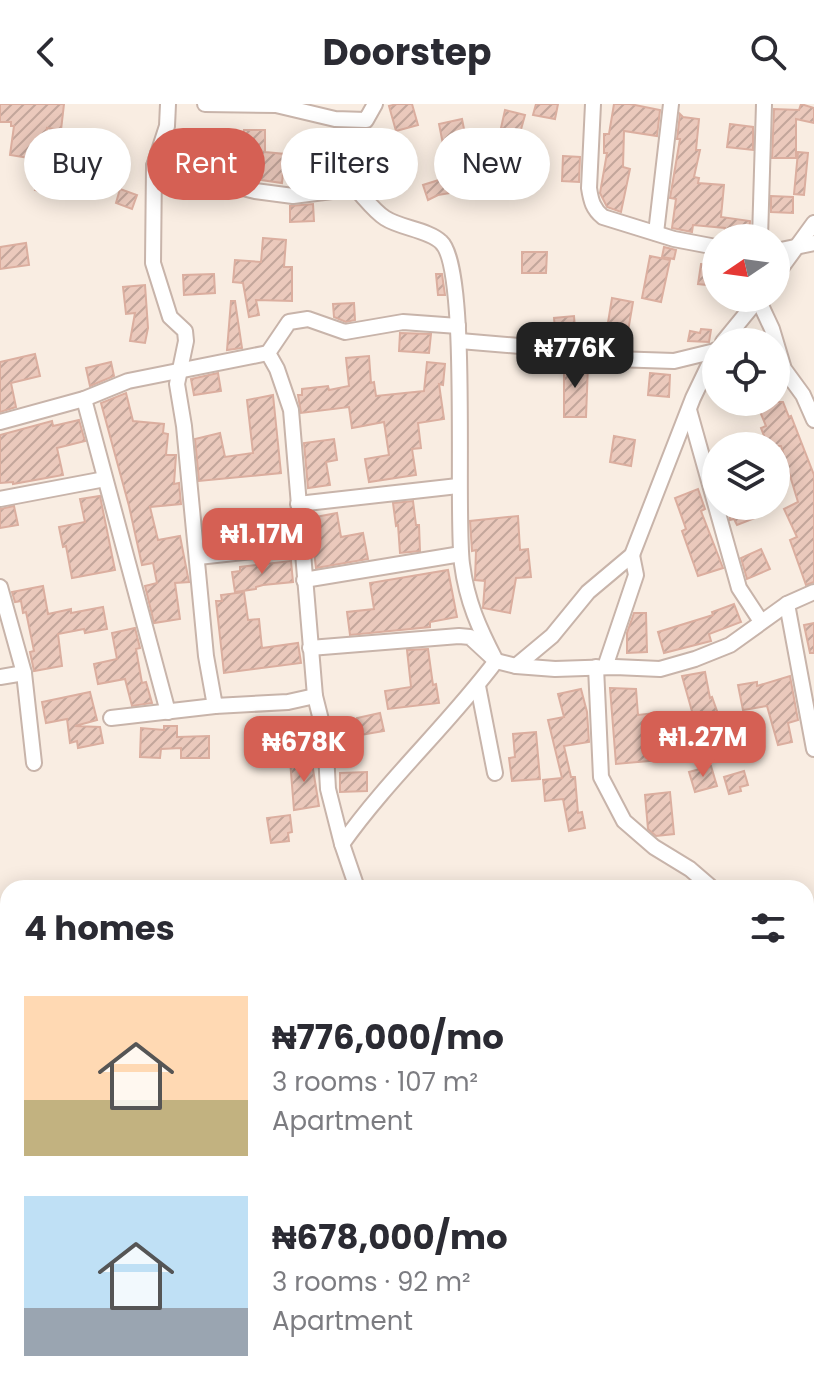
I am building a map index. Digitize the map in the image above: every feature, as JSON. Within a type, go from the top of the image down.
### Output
[{"type":"street","points":[[166,128],[168,104]]},
{"type":"street","points":[[205,104],[276,105],[335,119],[366,120],[375,104]]},
{"type":"street","points":[[593,104],[591,201],[596,211],[603,217],[702,244]]},
{"type":"street","points":[[656,233],[671,104]]},
{"type":"street","points":[[760,224],[764,104]]},
{"type":"street","points":[[265,192],[293,196],[355,188],[385,218],[441,242],[449,256],[460,341],[458,486],[461,554],[473,617],[496,661]]},
{"type":"street","points":[[154,200],[153,263],[170,317],[185,331],[186,341],[177,384],[198,557],[206,656],[215,706]]},
{"type":"street","points":[[790,256],[814,223]]},
{"type":"street","points":[[790,249],[814,243]]},
{"type":"street","points":[[735,328],[748,312]]},
{"type":"street","points":[[765,312],[784,369],[803,395],[814,420]]},
{"type":"street","points":[[0,422],[84,399],[128,381],[268,353],[289,322],[308,319],[345,332],[403,322],[458,326]]},
{"type":"street","points":[[460,341],[629,359],[674,361],[702,354]]},
{"type":"street","points":[[268,353],[291,410],[315,696],[325,736],[328,789],[351,880]]},
{"type":"street","points":[[516,666],[552,636],[588,592],[632,555],[702,380]]},
{"type":"street","points":[[84,399],[168,712]]},
{"type":"street","points":[[688,410],[739,588],[760,620]]},
{"type":"street","points":[[0,499],[105,479]]},
{"type":"street","points":[[298,504],[458,486]]},
{"type":"street","points":[[198,557],[301,546]]},
{"type":"street","points":[[304,580],[461,554]]},
{"type":"street","points":[[632,555],[636,575],[600,667],[601,777],[624,821],[654,847],[703,880]]},
{"type":"street","points":[[310,648],[470,637],[496,661],[516,666],[660,669],[730,645],[760,620],[814,592]]},
{"type":"street","points":[[1,595],[24,673],[34,763]]},
{"type":"street","points":[[787,604],[814,749]]},
{"type":"street","points":[[342,844],[384,788],[402,773],[496,661]]},
{"type":"street","points":[[0,677],[24,673]]},
{"type":"street","points":[[478,686],[495,773]]},
{"type":"street","points":[[111,718],[215,706],[288,702],[315,696]]},
{"type":"building","points":[[0,104],[64,104],[61,128],[24,128],[24,157],[10,155],[14,126],[11,122],[0,122]]},
{"type":"building","points":[[412,104],[418,125],[395,128],[389,106]]},
{"type":"building","points":[[536,104],[558,104],[555,119],[533,115]]},
{"type":"building","points":[[614,104],[660,110],[657,136],[624,131],[623,167],[630,169],[621,212],[607,207],[600,193],[607,153],[604,153],[604,134],[609,134]]},
{"type":"building","points":[[801,104],[814,108],[814,123],[796,119],[796,158],[772,158],[774,109],[799,110]]},
{"type":"building","points":[[505,110],[525,115],[521,128],[501,128]]},
{"type":"building","points":[[680,114],[699,119],[696,150],[700,150],[694,177],[699,178],[698,183],[724,185],[721,217],[750,221],[750,224],[693,225],[692,232],[672,228],[676,199],[670,198],[680,139],[677,139]]},
{"type":"building","points":[[462,119],[464,128],[440,128],[439,124]]},
{"type":"building","points":[[730,124],[753,127],[753,150],[727,147]]},
{"type":"building","points":[[265,152],[281,154],[281,183],[265,181]]},
{"type":"building","points":[[798,152],[808,153],[804,195],[794,194]]},
{"type":"building","points":[[563,156],[580,157],[579,182],[562,181]]},
{"type":"building","points":[[434,182],[434,197],[428,200],[423,185]]},
{"type":"building","points":[[131,193],[137,195],[132,209],[116,203],[117,200],[131,200]]},
{"type":"building","points":[[771,196],[793,197],[793,213],[771,212]]},
{"type":"building","points":[[313,204],[314,221],[290,222],[290,206]]},
{"type":"building","points":[[263,238],[286,240],[284,267],[292,267],[292,301],[256,300],[259,315],[249,317],[243,283],[233,282],[235,260],[261,262]]},
{"type":"building","points":[[26,243],[29,265],[0,269],[0,247]]},
{"type":"building","points":[[664,247],[676,250],[674,259],[662,257]]},
{"type":"building","points":[[522,252],[547,252],[546,273],[522,273]]},
{"type":"building","points":[[650,256],[670,260],[661,302],[642,298]]},
{"type":"building","points":[[701,264],[702,264],[702,284],[698,284]]},
{"type":"building","points":[[214,274],[215,293],[184,295],[183,275]]},
{"type":"building","points":[[436,274],[442,274],[445,295],[438,295]]},
{"type":"building","points":[[145,285],[148,328],[145,343],[130,341],[135,313],[126,314],[123,287]]},
{"type":"building","points":[[612,298],[633,302],[625,349],[604,347]]},
{"type":"building","points":[[231,301],[235,301],[242,348],[227,350]]},
{"type":"building","points":[[354,303],[355,320],[346,322],[334,317],[333,304]]},
{"type":"building","points":[[574,316],[576,340],[556,340],[554,318]]},
{"type":"building","points":[[702,329],[702,342],[688,341],[690,331],[700,333]]},
{"type":"building","points":[[400,333],[431,334],[429,353],[399,351]]},
{"type":"building","points":[[35,354],[40,376],[11,383],[16,407],[0,412],[0,362]]},
{"type":"building","points":[[369,356],[371,383],[374,382],[376,396],[424,391],[427,362],[445,364],[443,385],[439,384],[444,419],[418,423],[421,448],[412,449],[416,475],[369,482],[365,459],[389,455],[384,422],[352,428],[349,407],[301,413],[298,395],[302,395],[302,389],[328,386],[329,390],[349,386],[346,358]]},
{"type":"building","points":[[111,362],[114,376],[90,386],[86,368]]},
{"type":"building","points":[[564,364],[588,365],[586,417],[564,417]]},
{"type":"building","points":[[218,373],[221,391],[194,395],[191,379]]},
{"type":"building","points":[[650,373],[670,375],[669,397],[648,395]]},
{"type":"building","points":[[126,393],[133,421],[164,424],[163,433],[168,434],[166,455],[176,455],[174,484],[179,483],[181,504],[150,507],[158,540],[180,536],[189,582],[175,583],[180,619],[154,623],[145,586],[157,583],[153,563],[142,565],[101,403]]},
{"type":"building","points":[[273,395],[281,473],[199,481],[195,439],[220,433],[225,457],[253,453],[247,400]]},
{"type":"building","points":[[762,416],[791,416],[814,475],[814,582],[806,585],[790,540],[797,537],[789,520],[790,506],[798,502],[790,476],[790,432],[763,432],[761,428],[766,426]]},
{"type":"building","points":[[79,420],[85,441],[57,448],[63,475],[13,484],[0,483],[0,435],[52,421],[53,426]]},
{"type":"building","points":[[614,436],[635,440],[631,466],[610,462]]},
{"type":"building","points":[[334,439],[337,460],[326,462],[330,485],[308,488],[304,443]]},
{"type":"building","points":[[698,489],[702,500],[702,520],[723,568],[698,576],[682,531],[686,529],[675,498]]},
{"type":"building","points":[[100,496],[115,570],[72,578],[59,527],[85,522],[80,499]]},
{"type":"building","points":[[413,501],[416,525],[419,525],[420,551],[400,553],[393,503]]},
{"type":"building","points":[[14,506],[18,525],[0,528],[0,509]]},
{"type":"building","points":[[337,513],[341,537],[363,533],[368,559],[316,568],[310,518]]},
{"type":"building","points":[[231,516],[236,542],[219,545],[218,537],[213,539],[209,523]]},
{"type":"building","points":[[518,516],[520,550],[528,549],[531,577],[516,578],[510,613],[483,608],[485,581],[475,580],[476,550],[472,551],[470,521]]},
{"type":"building","points":[[761,549],[770,569],[747,579],[741,558]]},
{"type":"building","points":[[291,561],[293,582],[235,592],[232,572],[240,571],[240,567]]},
{"type":"building","points":[[448,570],[457,617],[430,622],[430,627],[350,635],[347,612],[374,609],[370,583]]},
{"type":"building","points":[[43,586],[48,614],[103,607],[107,629],[58,634],[62,666],[34,671],[30,652],[34,651],[26,612],[23,613],[21,601],[15,602],[12,592]]},
{"type":"building","points":[[244,592],[248,620],[259,619],[262,648],[298,643],[301,663],[224,673],[216,601],[222,601],[221,595]]},
{"type":"building","points":[[734,604],[741,622],[709,634],[711,641],[664,653],[658,632],[713,615],[712,612]]},
{"type":"building","points":[[634,613],[646,613],[647,652],[627,653],[627,633]]},
{"type":"building","points":[[814,623],[814,653],[810,653],[804,625]]},
{"type":"building","points":[[135,628],[140,648],[136,649],[142,683],[146,682],[152,703],[132,706],[125,679],[98,684],[94,664],[117,659],[112,633]]},
{"type":"building","points":[[428,649],[439,703],[388,709],[385,691],[411,687],[407,650]]},
{"type":"building","points":[[705,672],[710,698],[718,714],[695,722],[682,676]]},
{"type":"building","points":[[790,676],[798,720],[788,723],[792,742],[778,745],[767,706],[743,710],[738,685],[757,682],[757,686]]},
{"type":"building","points":[[610,688],[636,689],[638,715],[663,712],[664,726],[674,725],[676,737],[668,738],[671,759],[616,764]]},
{"type":"building","points":[[581,689],[587,712],[589,742],[564,746],[571,777],[575,777],[578,813],[582,812],[585,828],[569,831],[563,799],[545,801],[543,780],[562,778],[548,720],[564,717],[558,694]]},
{"type":"building","points":[[90,692],[97,720],[75,726],[100,727],[103,743],[78,748],[77,741],[70,743],[67,719],[46,723],[42,702]]},
{"type":"building","points":[[380,713],[384,731],[360,735],[357,718]]},
{"type":"building","points":[[738,719],[743,741],[722,745],[717,723]]},
{"type":"building","points":[[164,726],[177,726],[177,737],[209,736],[209,758],[181,758],[181,748],[161,749],[160,758],[140,757],[141,728],[164,730]]},
{"type":"building","points":[[536,732],[540,779],[512,781],[509,758],[515,757],[513,734]]},
{"type":"building","points":[[311,757],[319,806],[294,810],[290,760]]},
{"type":"building","points":[[711,766],[717,786],[695,792],[689,772]]},
{"type":"building","points":[[744,771],[748,785],[740,787],[741,791],[729,794],[724,777]]},
{"type":"building","points":[[367,772],[367,791],[340,792],[340,773]]},
{"type":"building","points":[[670,792],[674,834],[656,836],[648,829],[645,795]]},
{"type":"building","points":[[290,815],[292,832],[288,833],[289,841],[271,843],[267,818]]}]
